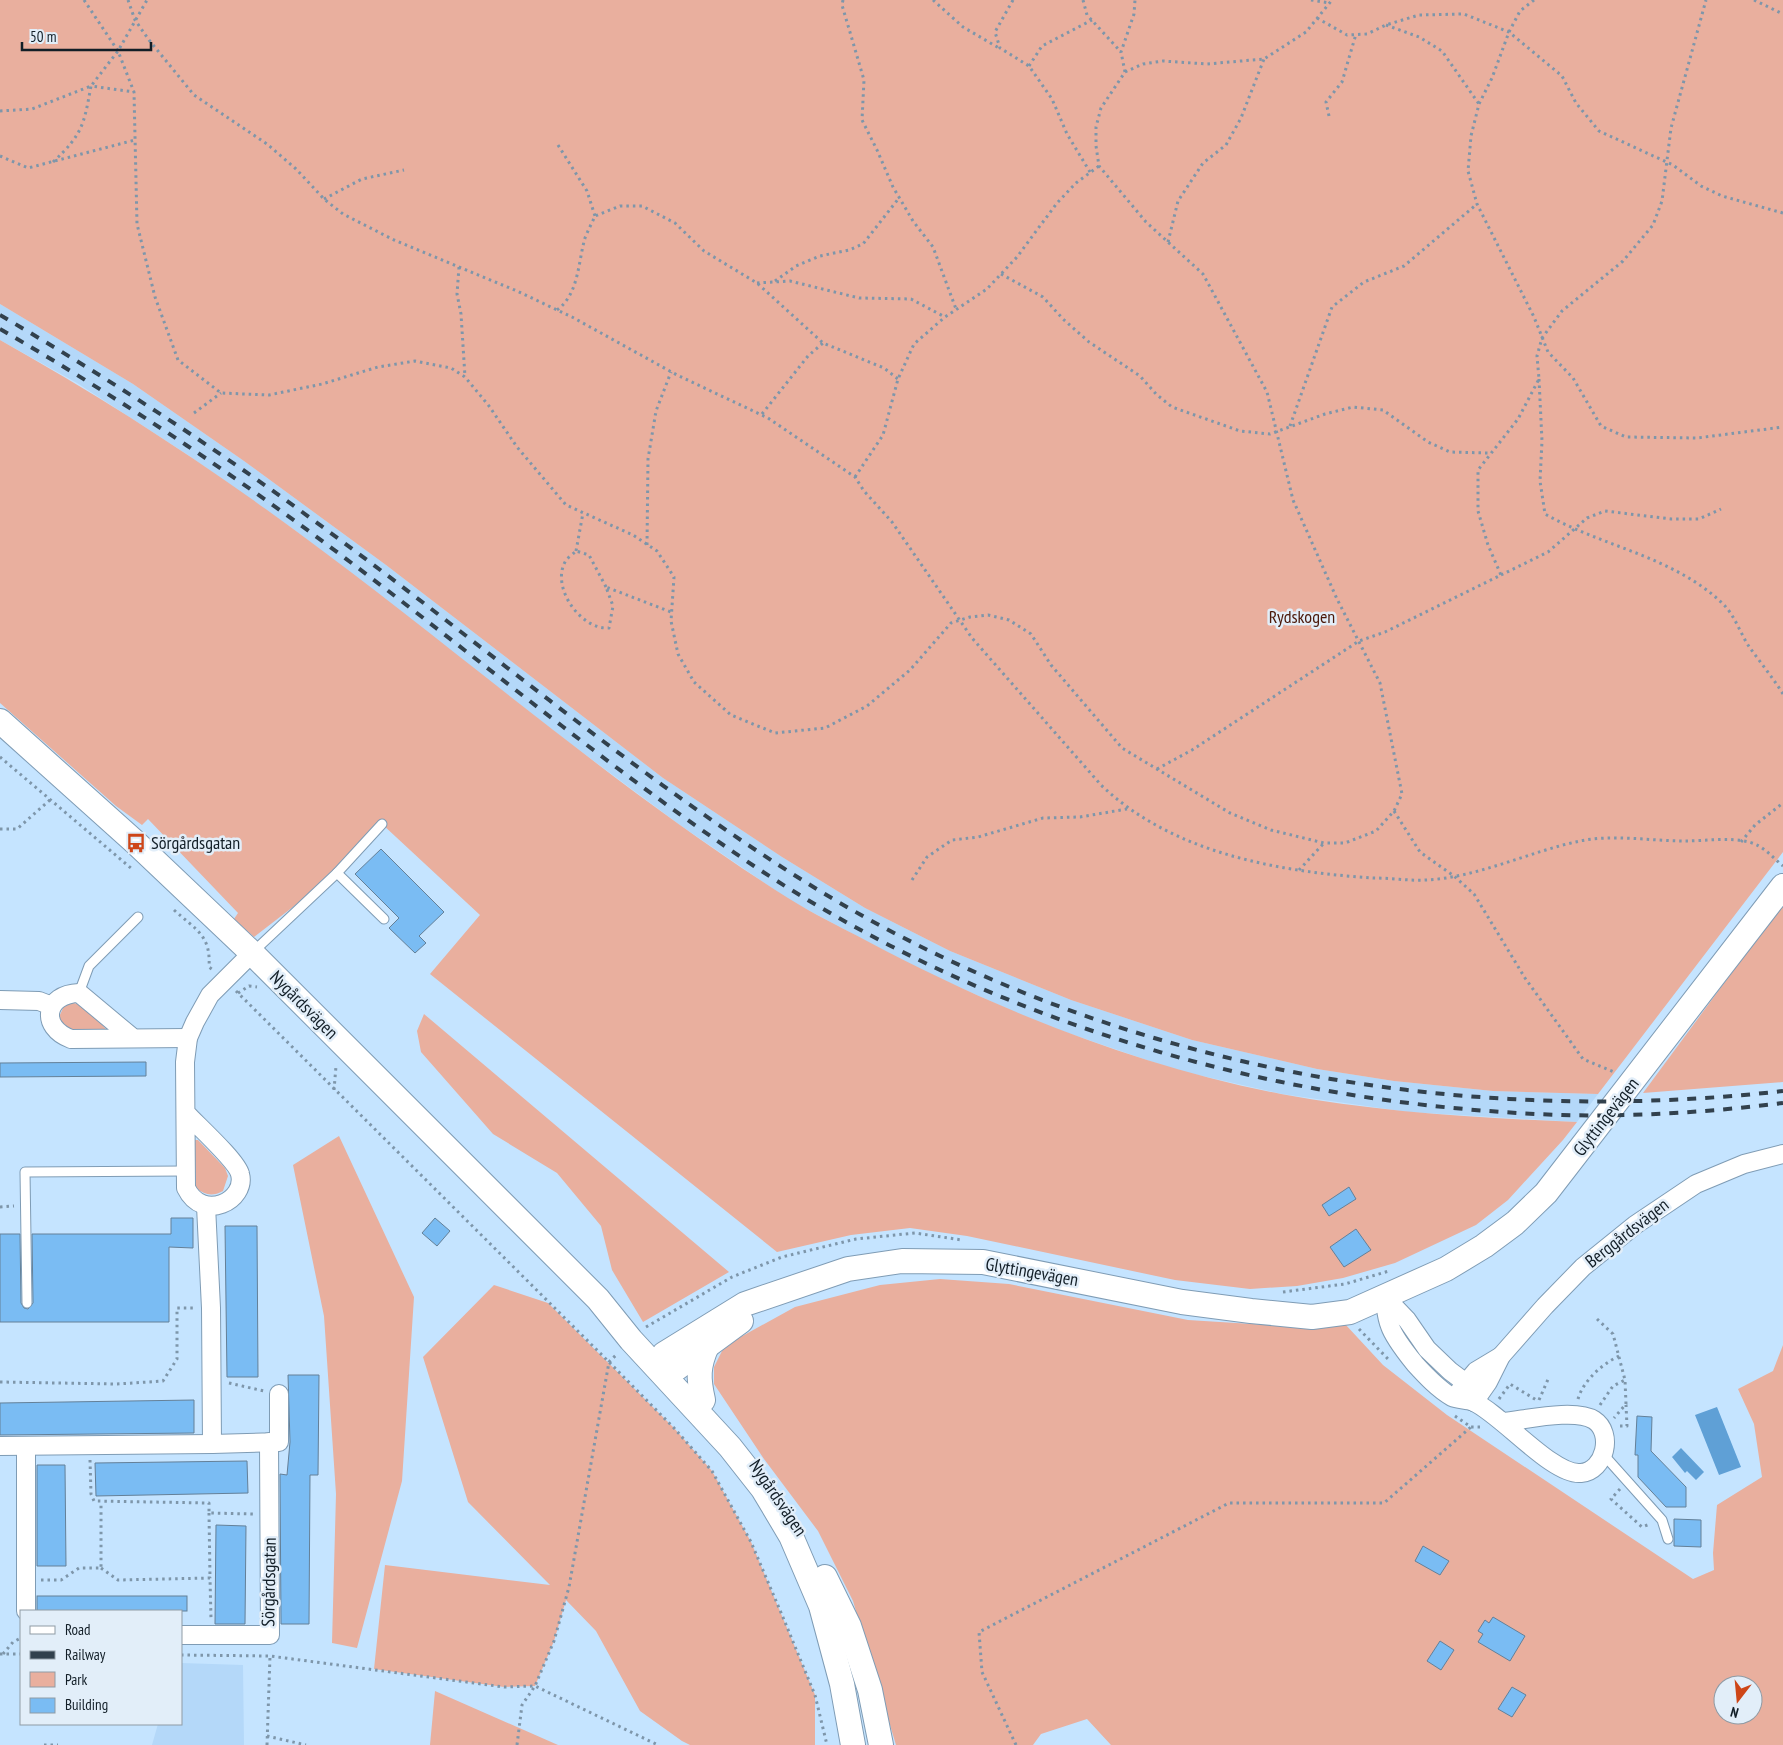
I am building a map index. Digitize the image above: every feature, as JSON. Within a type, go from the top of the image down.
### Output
[{"type":"street","name":"Nygårdsvägen","points":[[0,721],[136,843],[252,953],[598,1299],[704,1400],[768,1479],[802,1531],[849,1626],[870,1690],[881,1745]]},
{"type":"street","name":"Glyttingevägen","points":[[667,1364],[706,1326],[746,1304],[848,1269],[902,1261],[983,1262],[1182,1302],[1251,1311],[1347,1296],[1384,1296],[1446,1269],[1484,1246],[1515,1223],[1546,1194],[1781,870]]},
{"type":"street","points":[[186,1113],[231,1160],[240,1174],[239,1186],[232,1198],[220,1205],[206,1206],[193,1200],[185,1181],[185,1062],[188,1038],[201,1009],[224,980],[252,953]]},
{"type":"street","points":[[133,1038],[79,993],[67,993],[58,998],[52,1006],[50,1018],[54,1029],[71,1039],[188,1038]]},
{"type":"street","points":[[0,1000],[39,1001],[52,1006]]},
{"type":"street","name":"Berggårdsvägen","points":[[1474,1402],[1488,1382],[1501,1356],[1583,1267],[1666,1202],[1696,1184],[1744,1164],[1783,1154]]},
{"type":"street","points":[[206,1206],[211,1308],[212,1444]]},
{"type":"street","name":"Glyttingevägen","points":[[667,1364],[707,1346],[753,1312],[812,1280]]},
{"type":"street","points":[[1384,1296],[1407,1320],[1427,1349],[1450,1372],[1466,1383],[1474,1402]]},
{"type":"street","points":[[1384,1296],[1390,1327],[1414,1363],[1439,1388],[1454,1398],[1474,1402],[1503,1422],[1531,1447],[1565,1469],[1581,1473],[1594,1467],[1603,1454],[1606,1442],[1603,1430],[1593,1420],[1578,1416],[1503,1422]]},
{"type":"street","points":[[704,1400],[698,1373],[700,1362],[707,1346]]},
{"type":"street","name":"Berggårdsvägen","points":[[1454,1398],[1476,1371],[1501,1356]]},
{"type":"street","name":"Nygårdsvägen","points":[[667,1364],[763,1489],[791,1536],[821,1606],[842,1684],[853,1745]]},
{"type":"street","points":[[0,1446],[279,1442],[279,1394]]},
{"type":"street","name":"Sörgårdsgatan","points":[[182,1635],[270,1635],[269,1442]]},
{"type":"street","points":[[26,1446],[26,1610]]},
{"type":"lane","points":[[252,953],[337,873],[382,824]]},
{"type":"lane","points":[[337,873],[384,919]]},
{"type":"lane","points":[[79,993],[89,966],[138,917]]},
{"type":"lane","points":[[26,1303],[25,1172],[185,1171]]},
{"type":"lane","points":[[1603,1454],[1662,1520],[1668,1539]]},
{"type":"path","points":[[84,0],[118,51],[134,92],[137,224],[155,297],[178,360],[221,393],[269,395],[322,384],[378,367],[415,361],[451,368],[465,377],[489,406],[516,448],[566,505],[633,535],[657,551],[674,577],[671,621],[678,654],[694,682],[731,715],[775,733],[826,728],[868,706],[910,670],[951,623],[988,614],[1009,620],[1031,634],[1051,665],[1122,748],[1230,813],[1271,830],[1324,843],[1345,843],[1376,831],[1394,811],[1402,794],[1380,683],[1337,599],[1293,500],[1267,392],[1203,274],[1146,222],[1099,166],[1096,146],[1096,127],[1101,108],[1125,72],[1143,64],[1163,61],[1207,64],[1264,59],[1306,32],[1331,1]]},
{"type":"path","points":[[128,0],[135,20],[194,95],[267,144],[296,169],[324,199],[344,214],[394,240],[557,310],[671,372],[762,415],[788,430],[855,477],[892,522],[958,620],[1085,768],[1127,809],[1152,825],[1246,860],[1299,870],[1350,876],[1426,880],[1454,876],[1582,840],[1617,839],[1741,842],[1760,846],[1781,870]]},
{"type":"path","points":[[53,162],[68,148],[82,129],[91,86],[118,51],[147,0]]},
{"type":"path","points":[[843,0],[842,5],[864,80],[862,120],[899,198],[913,221],[933,247],[956,309]]},
{"type":"path","points":[[933,0],[963,27],[1030,66],[1052,99],[1067,134],[1090,172]]},
{"type":"path","points":[[1000,48],[995,32],[1013,0]]},
{"type":"path","points":[[1083,0],[1087,15],[1121,52]]},
{"type":"path","points":[[1125,72],[1121,52],[1134,14],[1135,0]]},
{"type":"path","points":[[1311,0],[1331,1]]},
{"type":"path","points":[[1534,0],[1520,11],[1509,32],[1492,78],[1479,104],[1471,136],[1468,171],[1477,204],[1548,352],[1573,378],[1600,426],[1626,437],[1697,438],[1783,427]]},
{"type":"path","points":[[1706,0],[1671,128],[1662,201],[1653,225],[1623,261],[1562,311],[1542,338],[1537,356],[1542,441],[1540,481],[1545,514],[1573,530],[1637,554],[1685,576],[1725,606],[1750,648],[1770,673],[1783,694]]},
{"type":"path","points":[[1754,0],[1783,14]]},
{"type":"path","points":[[1317,18],[1347,35],[1367,34],[1386,25],[1419,14],[1464,14],[1509,32],[1562,76],[1576,103],[1599,131],[1667,162],[1701,186],[1722,196],[1783,213]]},
{"type":"path","points":[[1030,66],[1042,46],[1092,20]]},
{"type":"path","points":[[1386,25],[1419,37],[1442,51],[1479,104]]},
{"type":"path","points":[[1329,116],[1326,102],[1342,82],[1356,34]]},
{"type":"path","points":[[1168,242],[1178,201],[1203,163],[1226,145],[1241,118],[1264,59]]},
{"type":"path","points":[[0,111],[32,109],[91,86],[134,92]]},
{"type":"path","points":[[0,156],[28,168],[135,140]]},
{"type":"path","points":[[558,145],[587,190],[596,216]]},
{"type":"path","points":[[855,477],[883,435],[898,379],[914,344],[945,317],[987,289],[1076,183],[1099,166]]},
{"type":"path","points":[[324,199],[362,179],[404,170]]},
{"type":"path","points":[[774,282],[796,266],[820,256],[849,250],[863,244],[899,198]]},
{"type":"path","points":[[1290,426],[1332,307],[1364,282],[1404,266],[1477,204]]},
{"type":"path","points":[[557,310],[566,304],[573,290],[586,236],[596,216],[620,206],[642,206],[675,223],[704,251],[757,283],[823,343],[884,368],[898,379]]},
{"type":"path","points":[[459,267],[457,294],[461,314],[465,377]]},
{"type":"path","points":[[1001,274],[1043,297],[1063,319],[1089,342],[1140,376],[1156,394],[1172,407],[1240,431],[1270,434],[1353,407],[1382,410],[1428,442],[1450,452],[1490,453]]},
{"type":"path","points":[[757,283],[790,280],[859,298],[911,299],[945,317]]},
{"type":"path","points":[[762,415],[808,356],[823,343]]},
{"type":"path","points":[[647,545],[648,459],[656,411],[671,372]]},
{"type":"path","points":[[1501,575],[1488,545],[1478,511],[1478,470],[1518,419],[1539,379]]},
{"type":"path","points":[[194,413],[221,393]]},
{"type":"path","points":[[1157,769],[1192,750],[1359,641],[1385,632],[1548,552],[1587,518],[1605,511],[1671,519],[1699,519],[1722,509]]},
{"type":"path","points":[[576,551],[589,555],[606,587],[613,606],[609,628],[599,629],[578,616],[562,582],[565,563],[576,551],[583,513]]},
{"type":"path","points":[[606,587],[671,612]]},
{"type":"path","points":[[0,757],[134,871]]},
{"type":"path","points":[[0,829],[17,829],[51,799]]},
{"type":"path","points":[[1741,842],[1755,824],[1783,803]]},
{"type":"path","points":[[912,880],[927,856],[952,840],[978,837],[1043,818],[1080,817],[1127,809]]},
{"type":"path","points":[[1394,811],[1420,852],[1454,876],[1474,894],[1525,978],[1583,1059],[1621,1075]]},
{"type":"path","points":[[1299,870],[1324,843]]},
{"type":"path","points":[[169,905],[205,939],[210,950],[209,967],[609,1362],[674,1428],[712,1471],[751,1542],[786,1624],[815,1695],[827,1745]]},
{"type":"path","points":[[334,1090],[336,1066]]},
{"type":"path","points":[[517,1745],[522,1705],[535,1686],[554,1641],[569,1587],[609,1362],[636,1335],[732,1277],[782,1257],[856,1240],[915,1233],[967,1241]]},
{"type":"path","points":[[1280,1292],[1345,1284],[1398,1268]]},
{"type":"path","points":[[0,1382],[117,1384],[162,1381],[177,1359],[177,1308],[211,1308]]},
{"type":"path","points":[[1597,1319],[1613,1334],[1625,1380],[1627,1426],[1620,1426]]},
{"type":"path","points":[[1577,1402],[1581,1389],[1606,1362],[1619,1356]]},
{"type":"path","points":[[1536,1418],[1543,1388],[1549,1377]]},
{"type":"path","points":[[212,1379],[279,1394]]},
{"type":"path","points":[[1599,1408],[1613,1386],[1625,1380]]},
{"type":"path","points":[[1613,1418],[1626,1404]]},
{"type":"path","points":[[1016,1745],[982,1672],[978,1632],[1229,1502],[1384,1503],[1471,1427]]},
{"type":"path","points":[[90,1445],[91,1494],[94,1501],[208,1502],[212,1635]]},
{"type":"path","points":[[1627,1480],[1611,1499],[1642,1527],[1662,1520]]},
{"type":"path","points":[[101,1502],[101,1568]]},
{"type":"path","points":[[209,1513],[270,1514]]},
{"type":"path","points":[[26,1580],[61,1580],[79,1568],[101,1568],[118,1580],[210,1578]]},
{"type":"path","points":[[2,1654],[13,1642],[20,1638]]},
{"type":"path","points":[[2,1654],[20,1654]]},
{"type":"path","points":[[182,1655],[270,1656],[504,1686],[535,1686],[658,1745]]},
{"type":"path","points":[[267,1745],[270,1656]]},
{"type":"path","points":[[267,1736],[306,1745]]},
{"type":"path","points":[[44,1745],[58,1745]]},
{"type":"shaded area","points":[[0,304],[133,384],[244,461],[386,565],[663,778],[782,857],[865,908],[950,951],[1071,1000],[1192,1040],[1317,1069],[1394,1081],[1493,1091],[1598,1094],[1577,1122],[1408,1112],[1282,1094],[1176,1070],[1039,1023],[919,969],[791,901],[680,825],[567,741],[296,531],[188,455],[77,383],[0,340]]},
{"type":"shaded area","points":[[182,1663],[243,1665],[244,1745],[152,1745],[158,1725],[182,1725]]},
{"type":"green space","name":"Rydskogen","points":[[0,0],[1783,0],[1783,852],[1598,1094],[1493,1091],[1394,1081],[1317,1069],[1192,1040],[1071,1000],[950,951],[865,908],[782,857],[663,778],[386,565],[244,461],[133,384],[0,304]]},
{"type":"green space","points":[[0,340],[113,407],[260,505],[357,577],[599,765],[724,856],[807,910],[916,966],[966,990],[1068,1033],[1173,1068],[1227,1082],[1281,1094],[1391,1110],[1577,1122],[1508,1200],[1476,1225],[1395,1263],[1343,1278],[1297,1286],[1250,1289],[1175,1280],[967,1236],[910,1228],[851,1235],[777,1252],[430,974],[480,915],[382,824],[337,873],[254,937],[234,919],[238,913],[148,819],[142,825],[116,806],[0,703]]},
{"type":"green space","points":[[1781,906],[1783,907],[1783,1082],[1643,1093]]},
{"type":"green space","points":[[70,1003],[86,1008],[107,1030],[79,1031],[66,1027],[59,1017],[64,1006]]},
{"type":"green space","points":[[424,1014],[729,1272],[643,1322],[612,1270],[601,1226],[557,1173],[493,1134],[421,1052],[417,1031]]},
{"type":"green space","points":[[339,1136],[414,1297],[402,1481],[357,1648],[332,1643],[336,1494],[324,1316],[293,1165]]},
{"type":"green space","points":[[194,1140],[198,1140],[225,1168],[228,1176],[223,1191],[209,1194],[196,1188]]},
{"type":"green space","points":[[940,1279],[1009,1284],[1188,1320],[1285,1326],[1345,1324],[1383,1365],[1447,1415],[1693,1579],[1714,1570],[1713,1553],[1717,1505],[1762,1477],[1754,1424],[1738,1389],[1773,1371],[1783,1345],[1783,1745],[1111,1745],[1087,1719],[1041,1734],[1033,1745],[896,1745],[853,1601],[818,1531],[764,1459],[714,1384],[714,1367],[722,1351],[737,1339],[795,1307],[880,1285]]},
{"type":"green space","points":[[494,1285],[548,1303],[674,1428],[712,1471],[751,1542],[815,1695],[815,1745],[690,1745],[682,1741],[640,1711],[596,1631],[566,1600],[554,1641],[535,1686],[504,1687],[374,1669],[385,1565],[550,1585],[468,1502],[423,1357]]},
{"type":"green space","points":[[435,1691],[558,1745],[430,1745]]},
{"type":"water","points":[[1717,1407],[1741,1467],[1719,1475],[1695,1415]]},
{"type":"water","points":[[1681,1448],[1704,1472],[1696,1480],[1687,1471],[1685,1473],[1672,1457]]},
{"type":"building","points":[[381,849],[444,912],[419,936],[426,943],[415,953],[389,928],[399,918],[355,874]]},
{"type":"building","points":[[146,1062],[146,1076],[0,1077],[0,1063]]},
{"type":"building","points":[[1349,1187],[1356,1199],[1329,1216],[1322,1205]]},
{"type":"building","points":[[171,1218],[193,1218],[193,1248],[169,1247],[169,1322],[0,1322],[0,1234],[20,1234],[21,1303],[24,1308],[28,1309],[33,1303],[32,1234],[171,1234]]},
{"type":"building","points":[[435,1218],[450,1231],[437,1246],[422,1233]]},
{"type":"building","points":[[225,1226],[257,1226],[258,1377],[227,1377]]},
{"type":"building","points":[[1356,1229],[1371,1250],[1344,1267],[1330,1247]]},
{"type":"building","points":[[288,1375],[319,1375],[318,1475],[310,1475],[309,1624],[281,1624],[280,1474],[287,1475],[290,1442]]},
{"type":"building","points":[[194,1400],[194,1433],[0,1435],[0,1403]]},
{"type":"building","points":[[1637,1416],[1652,1417],[1651,1451],[1686,1487],[1686,1507],[1666,1507],[1638,1477],[1638,1455],[1635,1455]]},
{"type":"building","points":[[247,1461],[248,1493],[96,1496],[95,1463]]},
{"type":"building","points":[[37,1465],[65,1465],[66,1566],[37,1566]]},
{"type":"building","points":[[1674,1519],[1701,1520],[1701,1547],[1674,1546]]},
{"type":"building","points":[[216,1525],[246,1526],[245,1624],[215,1624]]},
{"type":"building","points":[[1423,1546],[1449,1561],[1440,1575],[1415,1561]]},
{"type":"building","points":[[37,1596],[187,1596],[187,1611],[37,1610]]},
{"type":"building","points":[[1493,1617],[1525,1636],[1510,1661],[1478,1642],[1483,1634],[1478,1631],[1485,1620],[1489,1623]]},
{"type":"building","points":[[1440,1641],[1454,1650],[1441,1670],[1427,1661]]},
{"type":"building","points":[[1512,1687],[1526,1695],[1512,1717],[1498,1709]]},
{"type":"railway","points":[[0,315],[126,392],[248,474],[388,576],[628,760],[751,847],[815,888],[925,949],[1040,999],[1160,1040],[1282,1070],[1406,1090],[1532,1100],[1658,1100],[1783,1091]]},
{"type":"railway","points":[[0,329],[113,397],[259,495],[353,564],[637,783],[754,866],[845,922],[941,970],[1039,1012],[1141,1046],[1244,1074],[1349,1095],[1456,1108],[1562,1115],[1673,1113],[1783,1103]]},
{"type":"place","name":"Sörgårdsgatan","points":[[136,843]]}]
